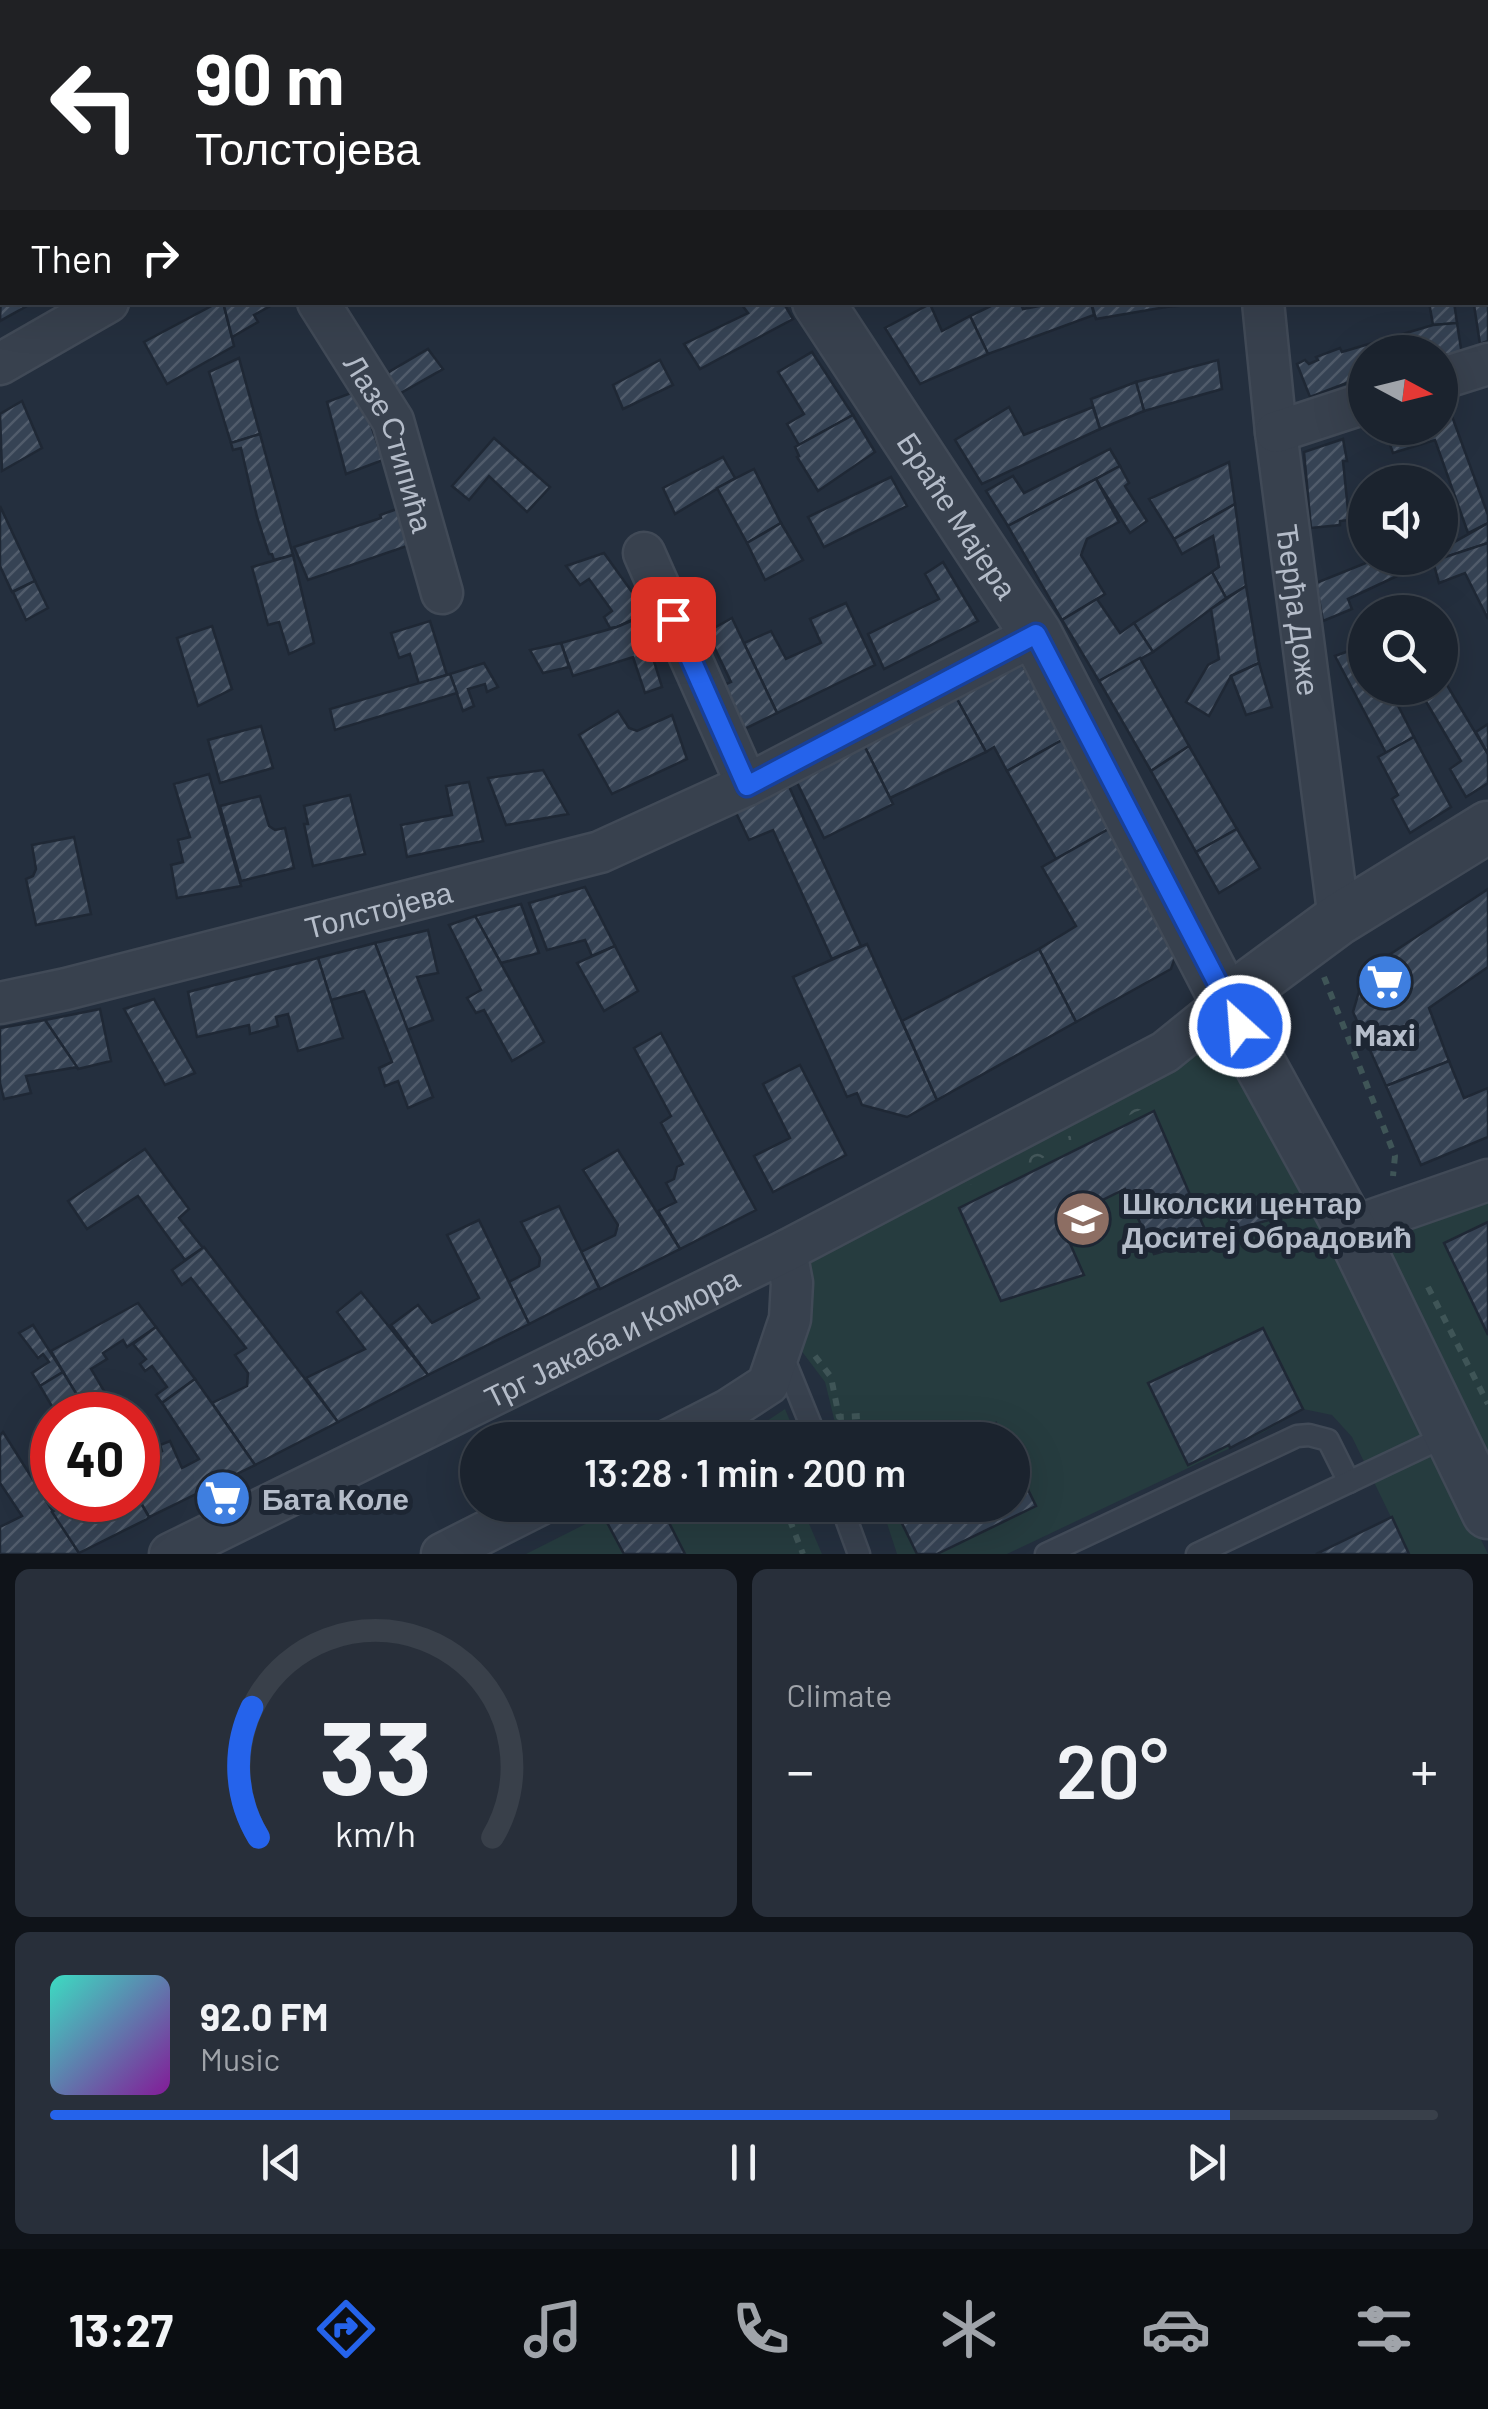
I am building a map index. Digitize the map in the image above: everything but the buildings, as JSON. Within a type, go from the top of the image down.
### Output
[{"type":"street","points":[[0,364],[103,305]]},
{"type":"street","name":"Лазе Стипића","points":[[320,305],[393,421],[442,593]]},
{"type":"street","name":"Браће Мајера","points":[[820,305],[1036,634],[1350,1228],[1488,1512]]},
{"type":"street","name":"Ђерђа Доже","points":[[1263,305],[1339,919]]},
{"type":"street","points":[[1458,373],[1488,364]]},
{"type":"street","points":[[1276,432],[1348,409]]},
{"type":"street","points":[[644,552],[747,786]]},
{"type":"street","name":"Толстојева","points":[[0,1003],[600,852],[747,786],[1036,634]]},
{"type":"street","points":[[1228,1001],[1339,919],[1488,827]]},
{"type":"street","name":"Трг Јакаба и Комора","points":[[170,1554],[786,1252],[1165,1052],[1228,1001]]},
{"type":"street","points":[[1350,1228],[1488,1180]]},
{"type":"street","points":[[704,1422],[768,1384],[797,1352],[790,1320],[792,1282],[786,1252]]},
{"type":"street","points":[[442,1554],[505,1522]]},
{"type":"lane","points":[[797,1352],[814,1422]]},
{"type":"lane","points":[[1046,1554],[1297,1436],[1309,1434],[1328,1440],[1349,1482]]},
{"type":"lane","points":[[1197,1554],[1449,1434]]},
{"type":"lane","points":[[847,1522],[859,1554]]},
{"type":"path","points":[[797,1352],[831,1377],[840,1418],[860,1416],[861,1422]]},
{"type":"path","points":[[791,1522],[803,1554]]},
{"type":"green space","points":[[1227,1020],[1488,1554],[1409,1554],[1352,1437],[1332,1415],[1303,1409],[1264,1432],[1007,1554],[897,1554],[887,1522],[1030,1522],[1030,1422],[835,1422],[825,1382],[794,1341],[800,1258]]},
{"type":"green space","points":[[1146,1098],[1146,1107],[956,1201],[948,1196]]},
{"type":"green space","points":[[1488,1188],[1488,1465],[1380,1230]]},
{"type":"green space","points":[[785,1409],[790,1422],[765,1422]]},
{"type":"green space","points":[[589,1522],[808,1522],[822,1554],[526,1554]]},
{"type":"place","name":"Maxi","points":[[1385,982]]},
{"type":"place","name":"Школски центар Доситеј Обрадовић","points":[[1083,1219]]},
{"type":"place","name":"Бата Коле","points":[[223,1498]]},
{"type":"route","points":[[673,619],[747,786],[1036,634],[1240,1026]]}]
